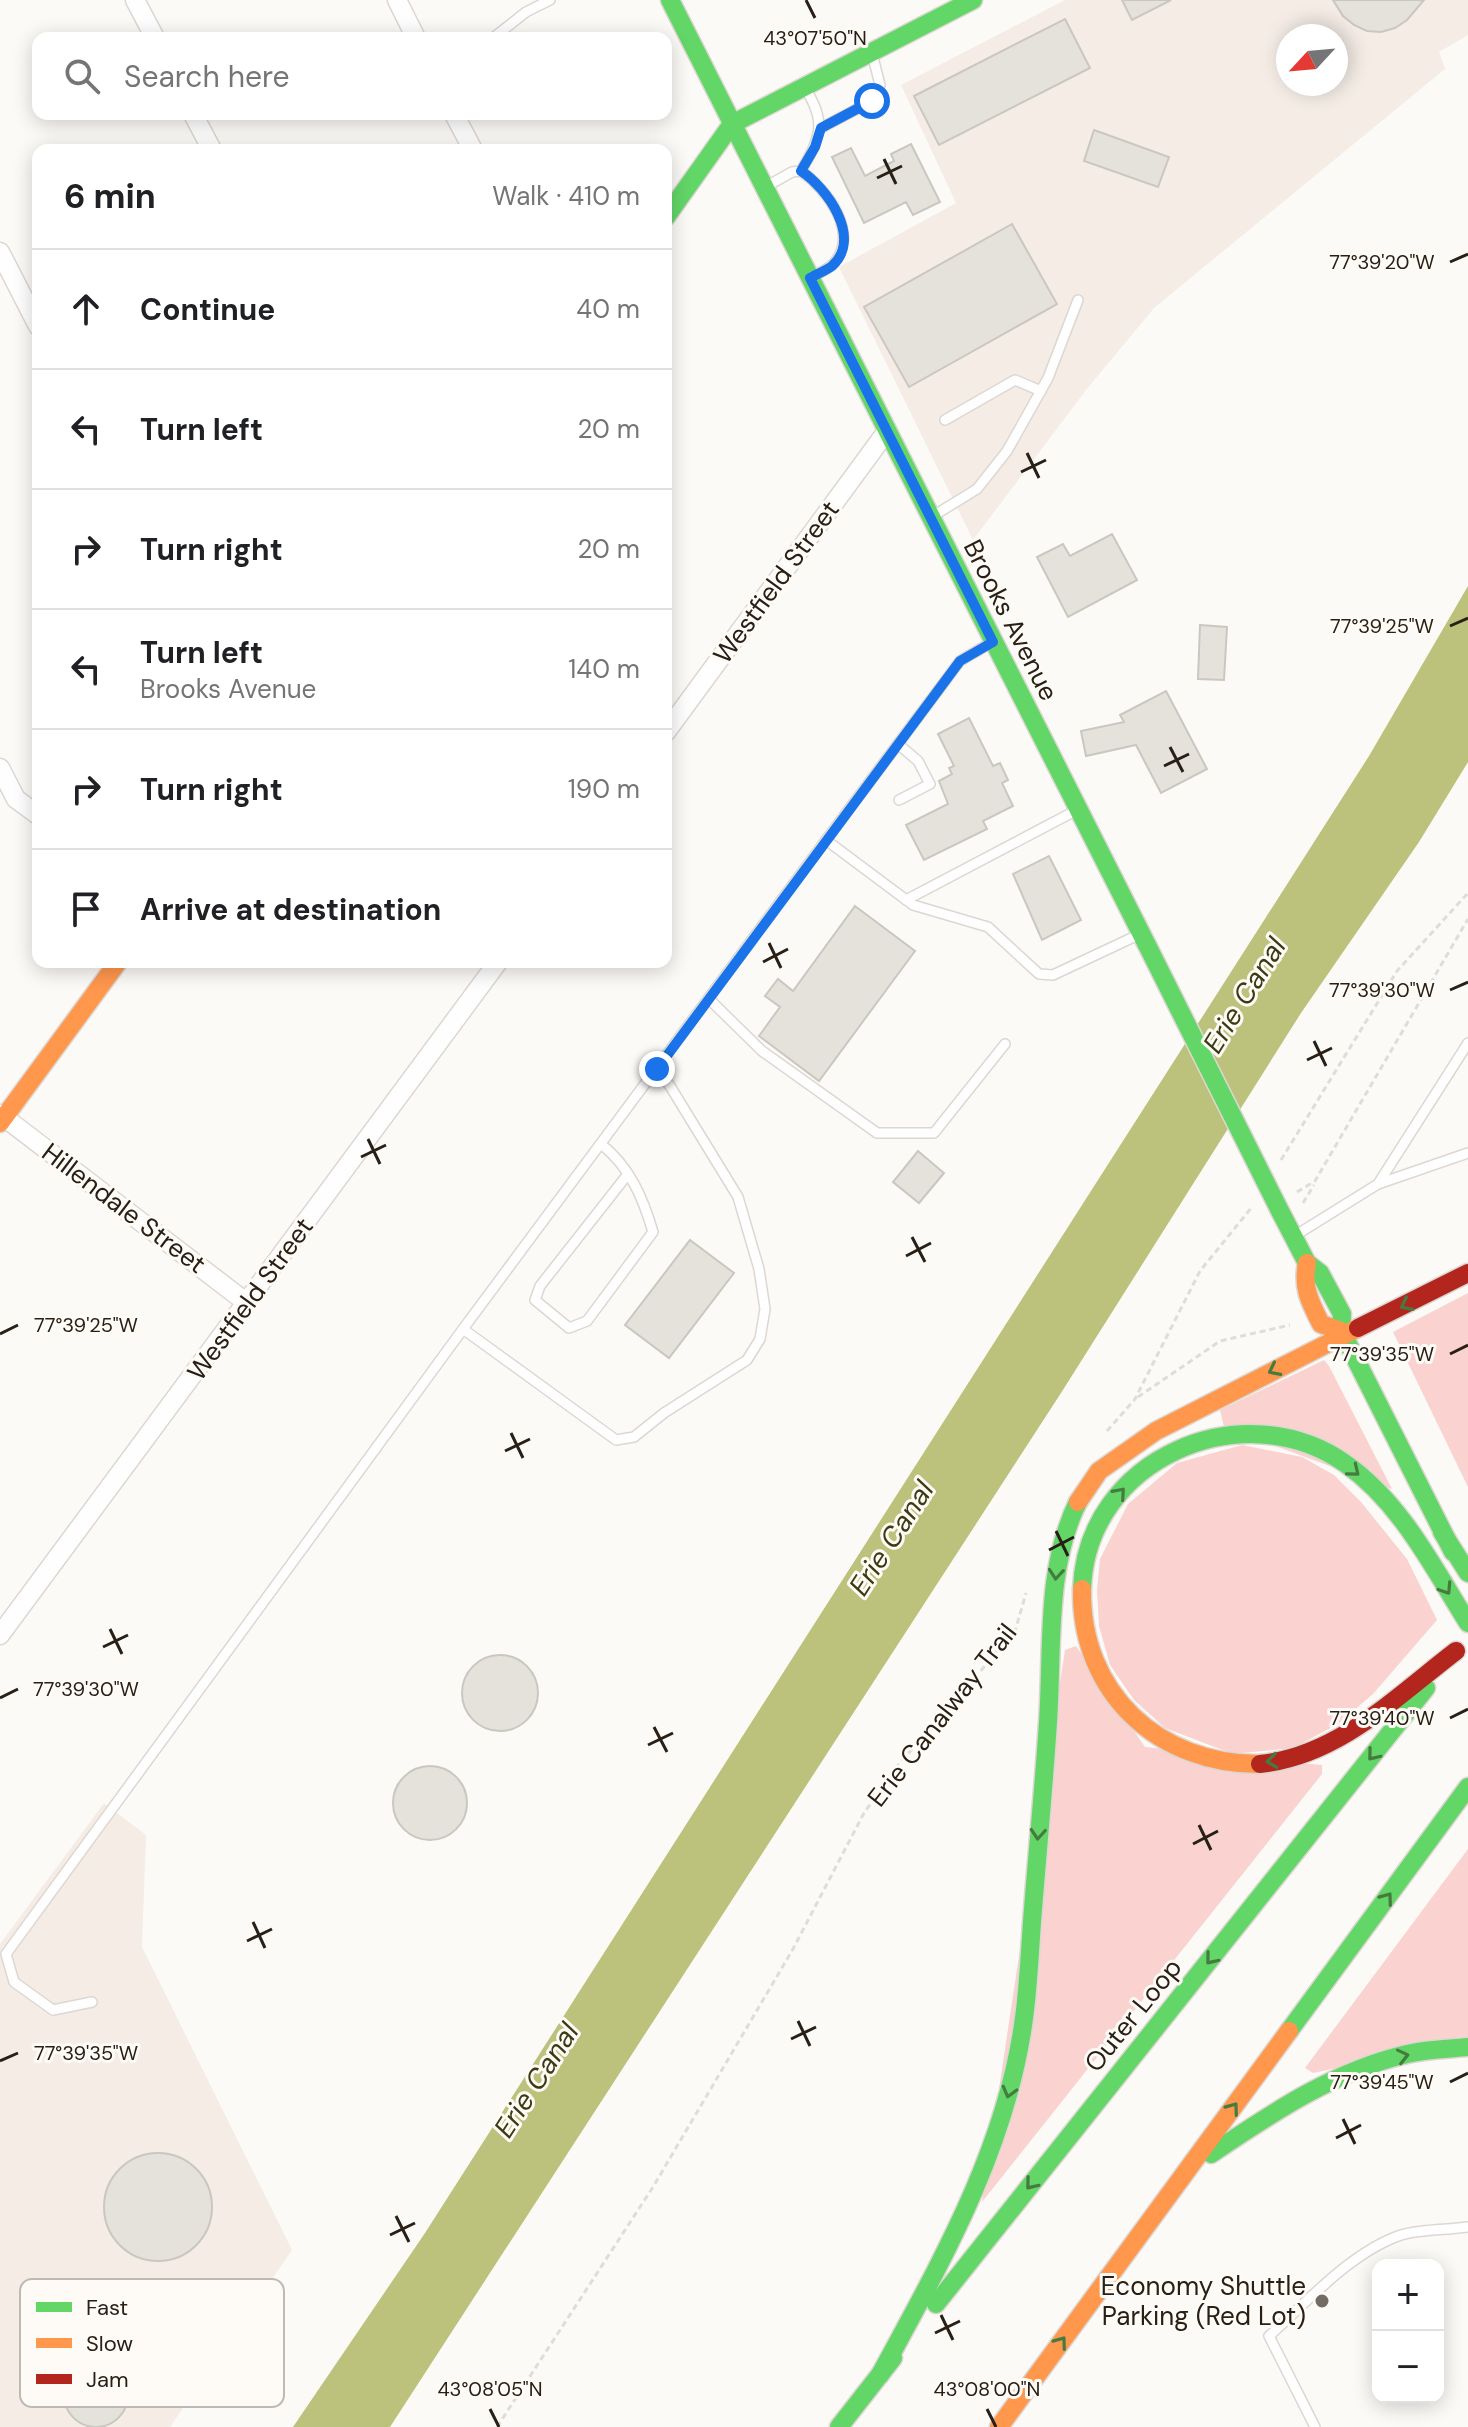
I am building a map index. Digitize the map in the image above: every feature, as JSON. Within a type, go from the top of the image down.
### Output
[{"type":"main road","name":"Brooks Avenue","points":[[670,0],[1293,1237],[1307,1263],[1320,1273],[1342,1314],[1342,1333],[1468,1582]]},
{"type":"main road","points":[[672,209],[732,124],[973,0]]},
{"type":"main road","points":[[1,1118],[114,968]]},
{"type":"main road","points":[[880,2375],[954,2237],[974,2192],[1010,2092],[1024,2018],[1048,1721],[1056,1565],[1066,1526],[1080,1497],[1099,1471],[1171,1423],[1342,1333],[1468,1273]]},
{"type":"main road","points":[[1462,1643],[1347,1733],[1325,1746],[1295,1758],[1245,1764],[1187,1754],[1161,1741],[1141,1725],[1119,1704],[1101,1679],[1083,1624],[1086,1566],[1092,1539],[1110,1506],[1132,1479],[1151,1465],[1182,1448],[1216,1436],[1268,1434],[1294,1440],[1331,1455],[1355,1472],[1404,1524],[1468,1623]]},
{"type":"main road","points":[[1442,1532],[1468,1573]]},
{"type":"main road","name":"Outer Loop","points":[[839,2427],[1462,1643]]},
{"type":"main road","points":[[999,2427],[1468,1787]]},
{"type":"main road","points":[[1187,2171],[1279,2107],[1334,2078],[1409,2053],[1468,2047]]},
{"type":"street","points":[[135,0],[152,32]]},
{"type":"street","points":[[397,0],[413,32]]},
{"type":"street","points":[[196,120],[209,144]]},
{"type":"street","points":[[457,120],[470,144]]},
{"type":"street","points":[[0,252],[32,314]]},
{"type":"street","name":"Westfield Street","points":[[672,724],[887,431]]},
{"type":"street","points":[[0,768],[16,799],[32,811]]},
{"type":"street","name":"Westfield Street","points":[[0,1635],[494,968]]},
{"type":"street","name":"Hillendale Street","points":[[1,1118],[247,1303]]},
{"type":"lane","points":[[501,32],[526,12],[550,0]]},
{"type":"lane","points":[[821,128],[872,101],[880,85],[872,52]]},
{"type":"lane","points":[[801,171],[815,147],[821,128],[818,113],[804,87]]},
{"type":"lane","points":[[764,188],[792,172],[801,171],[827,195],[842,223],[843,249],[832,265],[810,278]]},
{"type":"lane","points":[[930,518],[977,489],[1007,451],[1041,391],[1078,300]]},
{"type":"lane","points":[[945,420],[1015,380],[1041,391]]},
{"type":"lane","points":[[92,2002],[53,2010],[14,1982],[6,1954],[463,1329],[960,661],[993,642]]},
{"type":"lane","points":[[898,744],[918,761],[930,784],[899,800]]},
{"type":"lane","points":[[906,900],[1078,810]]},
{"type":"lane","points":[[826,840],[913,905],[988,927],[1039,974],[1053,975],[1144,939]]},
{"type":"lane","points":[[709,999],[762,1051],[877,1133],[934,1133],[1005,1044]]},
{"type":"lane","points":[[1378,1184],[1468,1043]]},
{"type":"lane","points":[[463,1329],[616,1440],[634,1437],[664,1413],[747,1360],[760,1339],[765,1309],[759,1269],[738,1197],[657,1069]]},
{"type":"lane","points":[[601,1144],[615,1155],[628,1174],[642,1196],[653,1232],[587,1321],[569,1328],[535,1300],[540,1286],[628,1174]]},
{"type":"lane","points":[[1293,1237],[1378,1184],[1468,1153]]},
{"type":"lane","points":[[1315,2427],[1269,2336],[1356,2259],[1377,2246],[1403,2234],[1468,2227]]},
{"type":"path","points":[[1275,1171],[1397,971],[1468,893]]},
{"type":"path","points":[[1303,1203],[1468,919]]},
{"type":"path","points":[[1297,1192],[1315,1181]]},
{"type":"path","points":[[1107,1431],[1135,1399],[1200,1271],[1253,1206]]},
{"type":"path","points":[[1135,1399],[1220,1341],[1290,1325]]},
{"type":"path","name":"Erie Canalway Trail","points":[[497,2427],[653,2187],[793,1949],[864,1813],[901,1761],[942,1718],[1016,1628],[1029,1583]]},
{"type":"shaded area","points":[[1065,0],[1468,0],[1468,35],[1439,52],[1445,69],[1154,308],[1086,390],[973,540],[839,267],[956,203],[901,85]]},
{"type":"shaded area","points":[[1468,1293],[1468,1487],[1393,1332]]},
{"type":"shaded area","points":[[1324,1360],[1392,1489],[1224,1427],[1220,1410]]},
{"type":"shaded area","points":[[1242,1445],[1302,1457],[1334,1475],[1361,1502],[1407,1559],[1437,1620],[1373,1694],[1338,1724],[1293,1748],[1233,1754],[1165,1728],[1134,1700],[1110,1665],[1099,1626],[1097,1590],[1100,1559],[1128,1504],[1177,1463]]},
{"type":"shaded area","points":[[1076,1646],[1145,1747],[1322,1765],[1322,1774],[982,2202],[1065,1650]]},
{"type":"shaded area","points":[[104,1803],[146,1835],[142,1947],[292,2250],[272,2279],[20,2279],[20,2407],[184,2407],[170,2427],[0,2427],[0,1944]]},
{"type":"shaded area","points":[[1468,1849],[1468,2040],[1313,2073],[1305,2068]]},
{"type":"water","name":"Erie Canal","points":[[1468,586],[1468,762],[1419,842],[1301,1013],[1061,1393],[390,2427],[293,2427],[425,2233],[1369,756]]},
{"type":"building","points":[[1122,0],[1171,0],[1132,20]]},
{"type":"building","points":[[1333,0],[1424,0],[1407,20],[1381,32],[1367,31],[1354,25],[1343,16]]},
{"type":"building","points":[[1065,19],[1090,68],[939,145],[914,96]]},
{"type":"building","points":[[1094,130],[1169,157],[1158,187],[1084,161]]},
{"type":"building","points":[[911,144],[940,202],[913,215],[906,202],[864,223],[832,157],[851,148],[865,176],[894,161],[891,154]]},
{"type":"building","points":[[1012,224],[1057,304],[909,387],[864,307]]},
{"type":"building","points":[[1112,534],[1137,580],[1068,617],[1037,557],[1063,544],[1070,556]]},
{"type":"building","points":[[1200,625],[1227,627],[1224,680],[1198,679]]},
{"type":"building","points":[[1166,691],[1207,769],[1161,793],[1136,745],[1086,756],[1081,731],[1124,722],[1120,715]]},
{"type":"building","points":[[969,718],[993,766],[1000,763],[1008,780],[1002,783],[1013,806],[983,821],[987,829],[924,860],[906,825],[948,804],[939,781],[952,774],[949,768],[954,766],[938,734]]},
{"type":"building","points":[[1049,856],[1081,920],[1042,940],[1013,874]]},
{"type":"building","points":[[855,906],[915,951],[819,1081],[759,1036],[780,1007],[765,996],[778,979],[793,991]]},
{"type":"building","points":[[918,1151],[944,1173],[919,1203],[893,1182]]},
{"type":"building","points":[[690,1240],[734,1273],[669,1358],[625,1325]]},
{"type":"building","points":[[500,1655],[514,1658],[527,1666],[535,1679],[538,1693],[535,1707],[527,1720],[514,1728],[500,1731],[486,1728],[473,1720],[465,1707],[462,1693],[465,1679],[473,1666],[486,1658]]},
{"type":"building","points":[[430,1766],[444,1769],[456,1777],[464,1789],[467,1803],[464,1817],[456,1829],[444,1837],[430,1840],[416,1837],[404,1829],[396,1817],[393,1803],[396,1789],[404,1777],[416,1769]]},
{"type":"building","points":[[158,2153],[179,2157],[196,2169],[208,2186],[212,2207],[208,2228],[196,2245],[179,2257],[158,2261],[137,2257],[120,2245],[108,2228],[104,2207],[108,2186],[120,2169],[137,2157]]},
{"type":"building","points":[[66,2407],[126,2407],[114,2422],[96,2427],[78,2422]]},
{"type":"traffic: fast","points":[[670,0],[1147,945]]},
{"type":"traffic: fast","points":[[672,209],[732,124],[973,0]]},
{"type":"traffic: fast","points":[[1147,945],[1280,1211]]},
{"type":"traffic: fast","points":[[1280,1211],[1307,1263],[1320,1273],[1342,1314],[1341,1331],[1344,1336]]},
{"type":"traffic: fast","points":[[1344,1336],[1453,1552]]},
{"type":"traffic: fast","points":[[1082,1589],[1090,1543],[1110,1504],[1140,1473],[1177,1450],[1218,1437],[1262,1434],[1305,1443],[1346,1464],[1366,1480],[1400,1517],[1468,1623]]},
{"type":"traffic: fast","points":[[880,2375],[968,2203],[1003,2113],[1015,2066],[1028,1977],[1055,1582],[1067,1528],[1078,1502]]},
{"type":"traffic: fast","points":[[1442,1532],[1468,1573]]},
{"type":"traffic: fast","points":[[936,2304],[1426,1688]]},
{"type":"traffic: fast","points":[[1289,2031],[1468,1787]]},
{"type":"traffic: fast","points":[[1211,2154],[1304,2095],[1354,2071],[1415,2052],[1468,2047]]},
{"type":"traffic: fast","points":[[839,2427],[893,2358]]},
{"type":"traffic: slow","points":[[0,1123],[114,968]]},
{"type":"traffic: slow","points":[[1307,1263],[1306,1287],[1310,1302],[1321,1324],[1341,1331]]},
{"type":"traffic: slow","points":[[1078,1502],[1099,1471],[1156,1431],[1358,1328]]},
{"type":"traffic: slow","points":[[1082,1589],[1085,1626],[1095,1660],[1111,1690],[1132,1716],[1159,1736],[1189,1752],[1223,1761],[1260,1764]]},
{"type":"traffic: slow","points":[[999,2427],[1289,2031]]},
{"type":"traffic: jam","points":[[1358,1328],[1468,1273]]},
{"type":"traffic: jam","points":[[1260,1764],[1288,1759],[1340,1737],[1388,1705],[1456,1651]]},
{"type":"place","name":"Economy Shuttle Parking (Red Lot)","points":[[1322,2301]]},
{"type":"route","points":[[657,1069],[960,661],[993,642],[810,278],[832,265],[843,249],[842,223],[827,195],[801,171],[815,147],[821,128],[872,101]]}]
